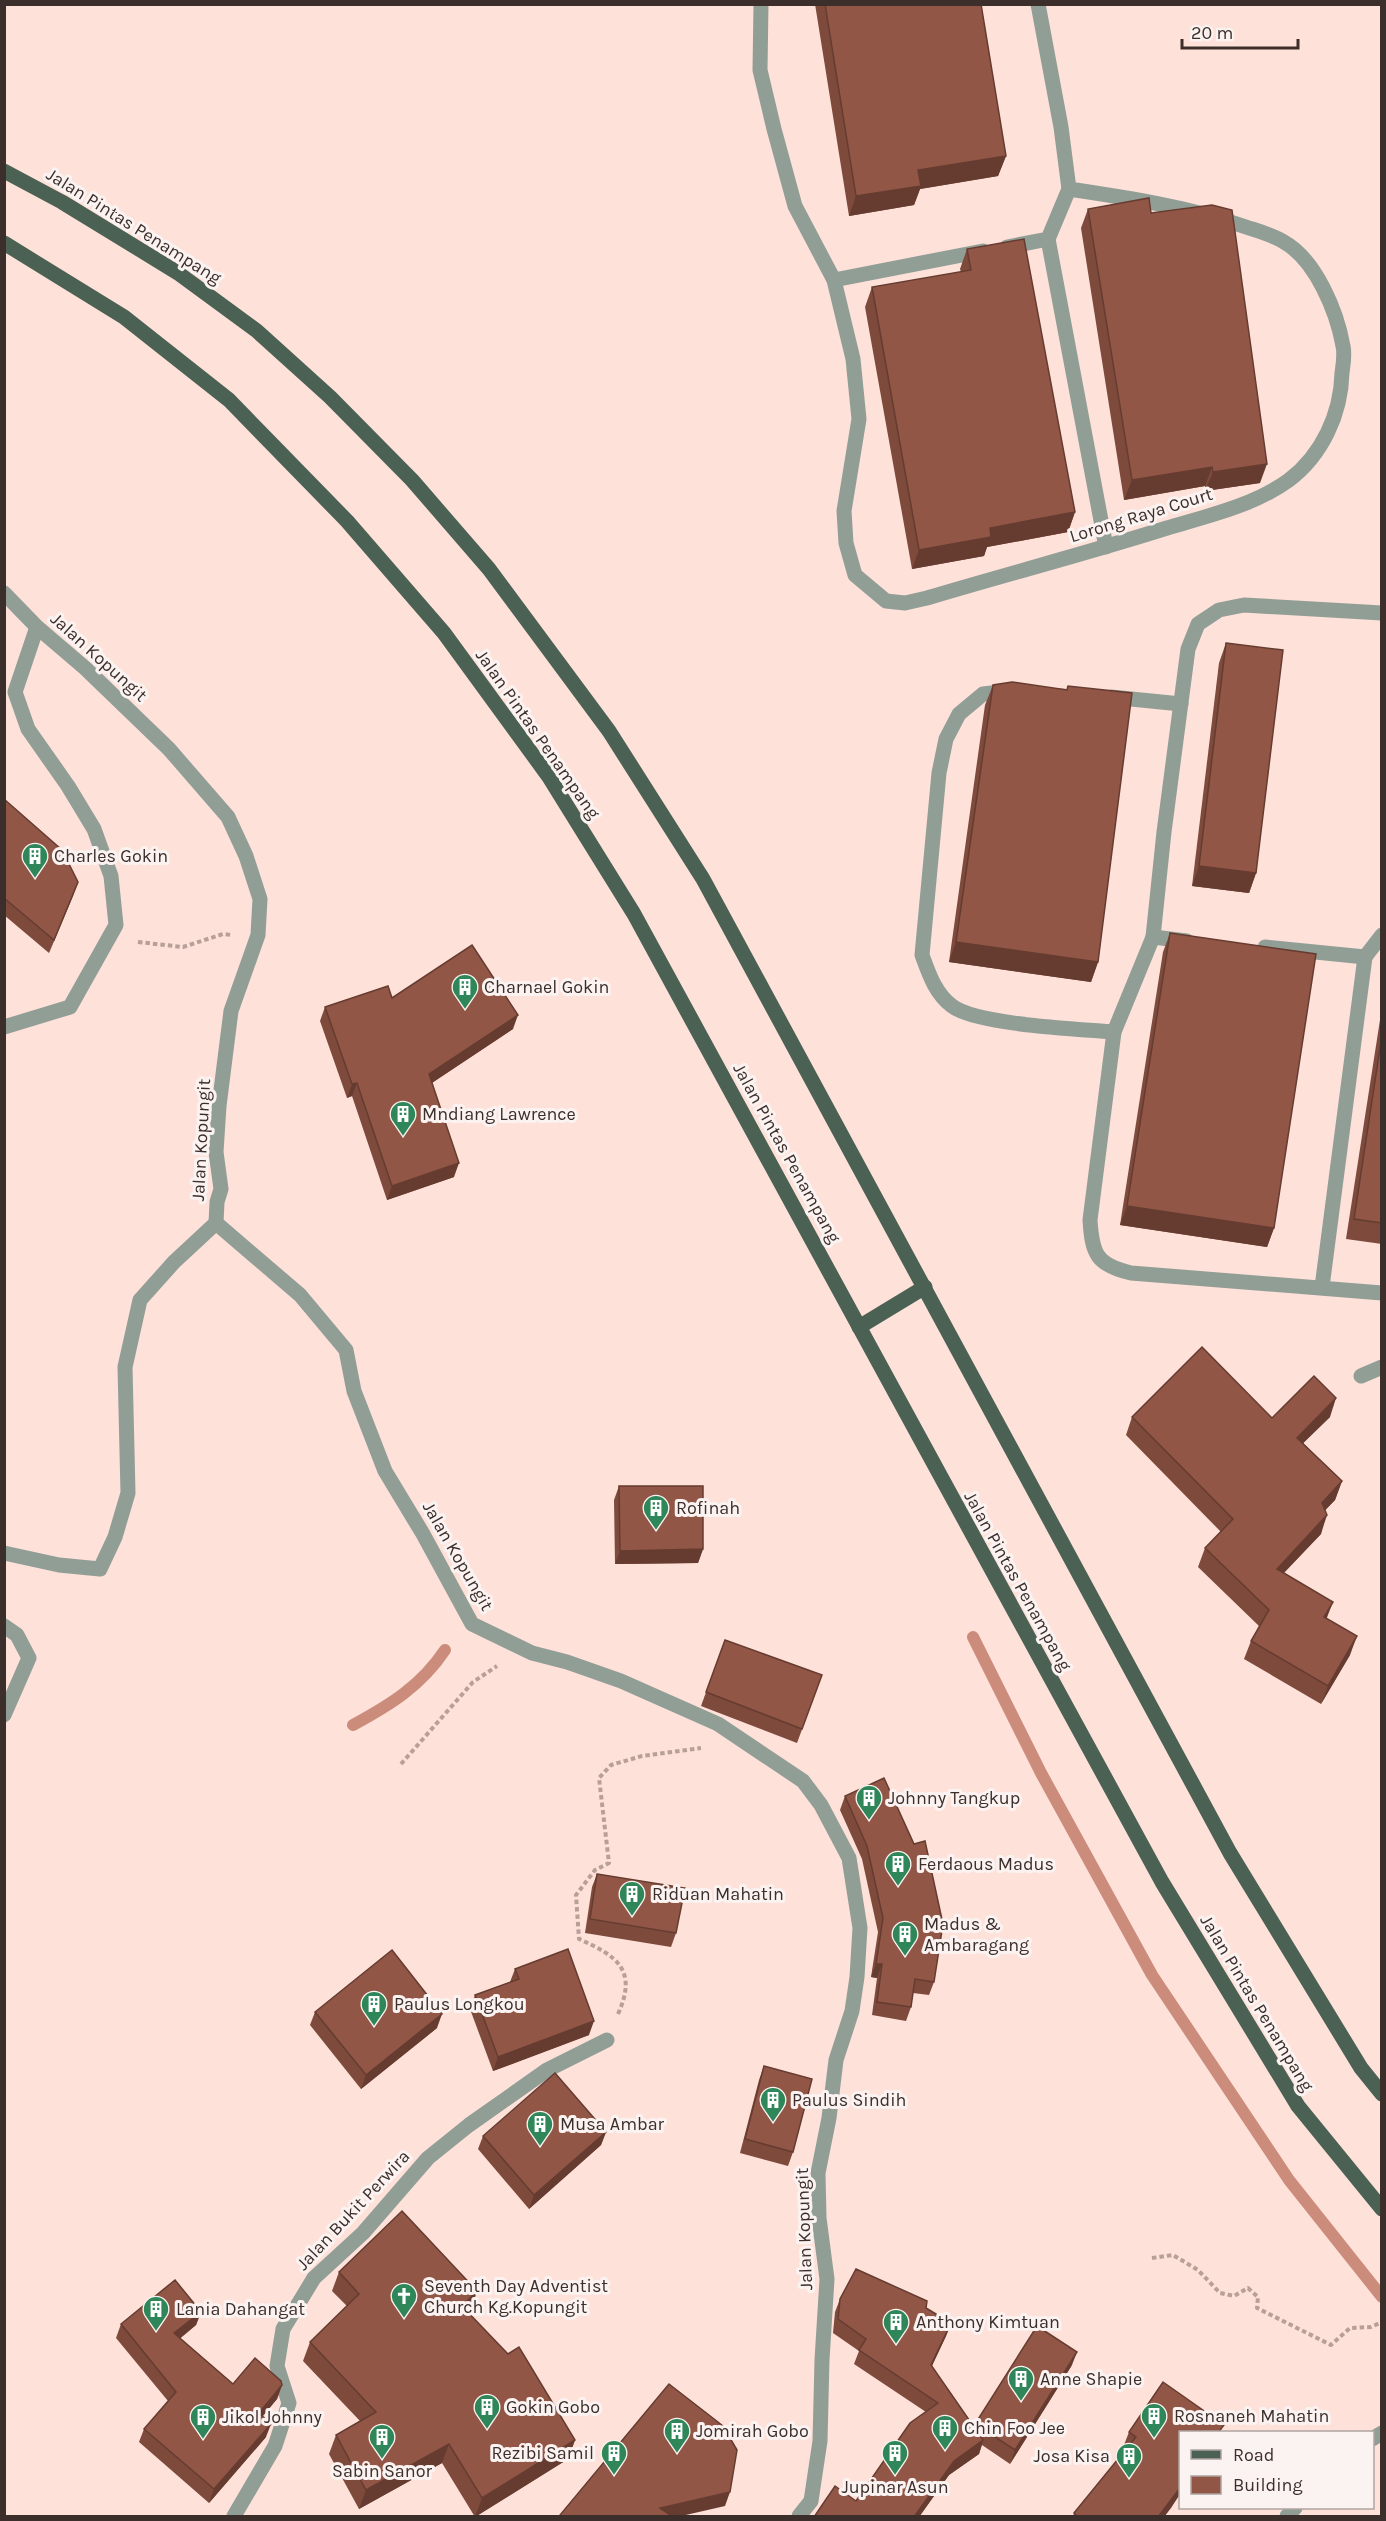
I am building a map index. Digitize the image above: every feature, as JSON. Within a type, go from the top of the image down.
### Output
[{"type":"main road","name":"Jalan Pintas Penampang","points":[[4,171],[62,202],[178,273],[257,331],[330,397],[412,480],[489,569],[609,731],[703,879],[1230,1853],[1361,2068],[1382,2094]]},
{"type":"main road","name":"Jalan Pintas Penampang","points":[[4,243],[124,317],[229,400],[347,521],[444,633],[549,777],[634,914],[1162,1882],[1298,2106],[1382,2209]]},
{"type":"main road","points":[[859,1327],[925,1287]]},
{"type":"street","name":"Lorong Raya Court","points":[[761,4],[760,70],[795,206],[834,280],[853,359],[859,419],[844,511],[846,543],[855,575],[886,601],[904,603],[927,598],[1106,547],[1213,514],[1263,495],[1289,480],[1310,461],[1328,433],[1341,391],[1343,347],[1328,296],[1309,264],[1285,242],[1226,220],[1195,212],[1069,189]]},
{"type":"street","points":[[1038,4],[1061,127],[1069,189],[1048,239],[1106,547]]},
{"type":"street","points":[[834,280],[1048,239]]},
{"type":"street","name":"Jalan Kopungit","points":[[4,593],[37,627],[85,668],[169,749],[228,816],[246,856],[260,899],[258,935],[231,1011],[219,1106],[216,1152],[222,1189],[217,1202],[216,1224],[300,1295],[346,1350],[354,1391],[384,1471],[423,1534],[472,1624],[532,1653],[567,1662],[621,1681],[718,1724],[803,1781],[821,1805],[849,1858],[860,1928],[857,1977],[852,2011],[836,2060],[829,2118],[818,2173],[819,2218],[827,2279],[820,2441],[810,2501],[799,2517]]},
{"type":"street","points":[[1382,613],[1244,605],[1219,610],[1198,624],[1188,649],[1153,937],[1114,1032],[1090,1220],[1091,1245],[1100,1260],[1112,1268],[1131,1273],[1382,1293]]},
{"type":"street","points":[[4,1026],[70,1007],[116,924],[111,876],[94,829],[68,786],[28,729],[15,692],[37,627]]},
{"type":"street","points":[[1028,691],[983,694],[959,714],[946,739],[939,773],[922,955],[932,982],[952,1006],[981,1018],[1114,1032]]},
{"type":"street","points":[[1098,696],[1181,704]]},
{"type":"street","points":[[1322,1287],[1365,957],[1382,934]]},
{"type":"street","points":[[1153,937],[1199,942]]},
{"type":"street","points":[[1255,946],[1365,957]]},
{"type":"street","points":[[4,1553],[59,1565],[100,1569],[114,1537],[128,1493],[126,1367],[140,1300],[174,1262],[216,1224]]},
{"type":"street","points":[[1361,1376],[1382,1367]]},
{"type":"street","points":[[4,1626],[17,1635],[29,1658],[4,1715]]},
{"type":"street","name":"Jalan Bukit Perwira","points":[[234,2517],[275,2446],[289,2403],[277,2366],[283,2329],[314,2278],[363,2233],[428,2158],[469,2125],[547,2070],[607,2040]]},
{"type":"path","points":[[108,939],[183,947],[222,934],[258,935]]},
{"type":"path","points":[[401,1764],[473,1682],[519,1650],[532,1653]]},
{"type":"path","points":[[607,2040],[626,1998],[627,1980],[617,1961],[605,1951],[579,1939],[576,1895],[595,1870],[609,1863],[599,1778],[611,1764],[642,1756],[705,1748]]},
{"type":"path","points":[[1152,2259],[1173,2255],[1198,2270],[1220,2293],[1234,2296],[1248,2288],[1258,2297],[1257,2308],[1331,2345],[1350,2328],[1371,2327],[1382,2322]]},
{"type":"building","points":[[825,4],[981,4],[1006,156],[918,170],[921,186],[856,196]]},
{"type":"building","points":[[1149,198],[1151,213],[1212,205],[1232,210],[1267,464],[1213,472],[1212,467],[1132,480],[1088,209]]},
{"type":"building","points":[[1024,239],[1075,512],[990,528],[991,537],[919,550],[872,287],[971,270],[967,249]]},
{"type":"building","points":[[1226,643],[1283,650],[1256,873],[1199,866]]},
{"type":"building","points":[[1012,682],[1067,690],[1068,686],[1132,693],[1098,962],[956,942],[993,685]]},
{"type":"building","name":"Charles Gokin","points":[[4,799],[62,850],[78,882],[54,940],[4,898]]},
{"type":"building","points":[[1170,933],[1316,954],[1274,1228],[1127,1206]]},
{"type":"building","points":[[472,945],[518,1015],[429,1074],[459,1163],[392,1186],[357,1083],[352,1084],[325,1007],[388,986],[392,998]]},
{"type":"building","points":[[1382,1035],[1382,1223],[1354,1219]]},
{"type":"building","points":[[1202,1347],[1272,1418],[1314,1376],[1336,1398],[1297,1438],[1342,1481],[1322,1503],[1327,1515],[1277,1569],[1333,1602],[1324,1617],[1357,1636],[1328,1686],[1251,1641],[1269,1610],[1205,1548],[1233,1519],[1132,1417]]},
{"type":"building","name":"Rofinah","points":[[619,1486],[703,1486],[703,1549],[620,1551]]},
{"type":"building","points":[[725,1640],[822,1675],[802,1729],[706,1692]]},
{"type":"building","points":[[884,1778],[914,1844],[925,1841],[943,1924],[934,1982],[915,1979],[911,2007],[877,2002],[882,1964],[876,1964],[883,1918],[867,1846],[845,1796]]},
{"type":"building","name":"Riduan Mahatin","points":[[597,1874],[685,1888],[676,1933],[590,1919]]},
{"type":"building","points":[[568,1949],[594,2021],[498,2057],[475,1995],[519,1979],[515,1969]]},
{"type":"building","name":"Paulus Longkou","points":[[392,1950],[442,2014],[366,2075],[315,2012]]},
{"type":"building","name":"Paulus Sindih","points":[[764,2066],[812,2079],[793,2152],[745,2139]]},
{"type":"building","name":"Musa Ambar","points":[[555,2073],[606,2132],[534,2195],[483,2136]]},
{"type":"building","points":[[402,2211],[477,2291],[462,2306],[508,2354],[519,2347],[575,2440],[482,2498],[449,2444],[366,2490],[336,2435],[376,2412],[310,2342],[359,2294],[339,2272]]},
{"type":"building","points":[[856,2269],[927,2301],[926,2308],[951,2323],[931,2365],[983,2440],[954,2461],[914,2517],[814,2517],[835,2486],[856,2501],[910,2423],[938,2403],[859,2350],[866,2339],[838,2319],[840,2299]]},
{"type":"building","points":[[175,2280],[201,2312],[174,2333],[233,2384],[255,2358],[281,2381],[282,2385],[259,2413],[271,2424],[214,2489],[144,2429],[176,2392],[121,2324]]},
{"type":"building","name":"Anne Shapie","points":[[1037,2326],[1077,2352],[1015,2450],[975,2424]]},
{"type":"building","points":[[1163,2382],[1224,2425],[1220,2431],[1179,2431],[1179,2489],[1158,2517],[1078,2517],[1074,2513],[1136,2437],[1129,2432]]},
{"type":"building","points":[[669,2384],[723,2426],[737,2450],[730,2492],[660,2508],[673,2517],[561,2517],[560,2515]]},
{"type":"waterway","points":[[973,1637],[1041,1773],[1152,1975],[1289,2180],[1382,2297]]},
{"type":"waterway","points":[[353,1725],[404,1694],[426,1674],[445,1650]]},
{"type":"place","name":"Charles Gokin","points":[[35,879]]},
{"type":"place","name":"Charnael Gokin","points":[[465,1010]]},
{"type":"place","name":"Mndiang Lawrence","points":[[403,1137]]},
{"type":"place","name":"Rofinah","points":[[656,1531]]},
{"type":"place","name":"Johnny Tangkup","points":[[869,1821]]},
{"type":"place","name":"Ferdaous Madus","points":[[898,1887]]},
{"type":"place","name":"Riduan Mahatin","points":[[632,1917]]},
{"type":"place","name":"Madus & Ambaragang","points":[[905,1957]]},
{"type":"place","name":"Paulus Longkou","points":[[374,2027]]},
{"type":"place","name":"Paulus Sindih","points":[[773,2123]]},
{"type":"place","name":"Musa Ambar","points":[[540,2147]]},
{"type":"place","name":"Seventh Day Adventist Church Kg.Kopungit","points":[[404,2319]]},
{"type":"place","name":"Lania Dahangat","points":[[156,2332]]},
{"type":"place","name":"Anthony Kimtuan","points":[[896,2345]]},
{"type":"place","name":"Anne Shapie","points":[[1021,2402]]},
{"type":"place","name":"Gokin Gobo","points":[[487,2430]]},
{"type":"place","name":"Rosnaneh Mahatin","points":[[1154,2439]]},
{"type":"place","name":"Jikol Johnny","points":[[203,2440]]},
{"type":"place","name":"Chin Foo Jee","points":[[945,2451]]},
{"type":"place","name":"Jomirah Gobo","points":[[677,2454]]},
{"type":"place","name":"Sabin Sanor","points":[[382,2460]]},
{"type":"place","name":"Rezibi Samil","points":[[614,2476]]},
{"type":"place","name":"Jupinar Asun","points":[[895,2476]]},
{"type":"place","name":"Josa Kisa","points":[[1129,2479]]}]
